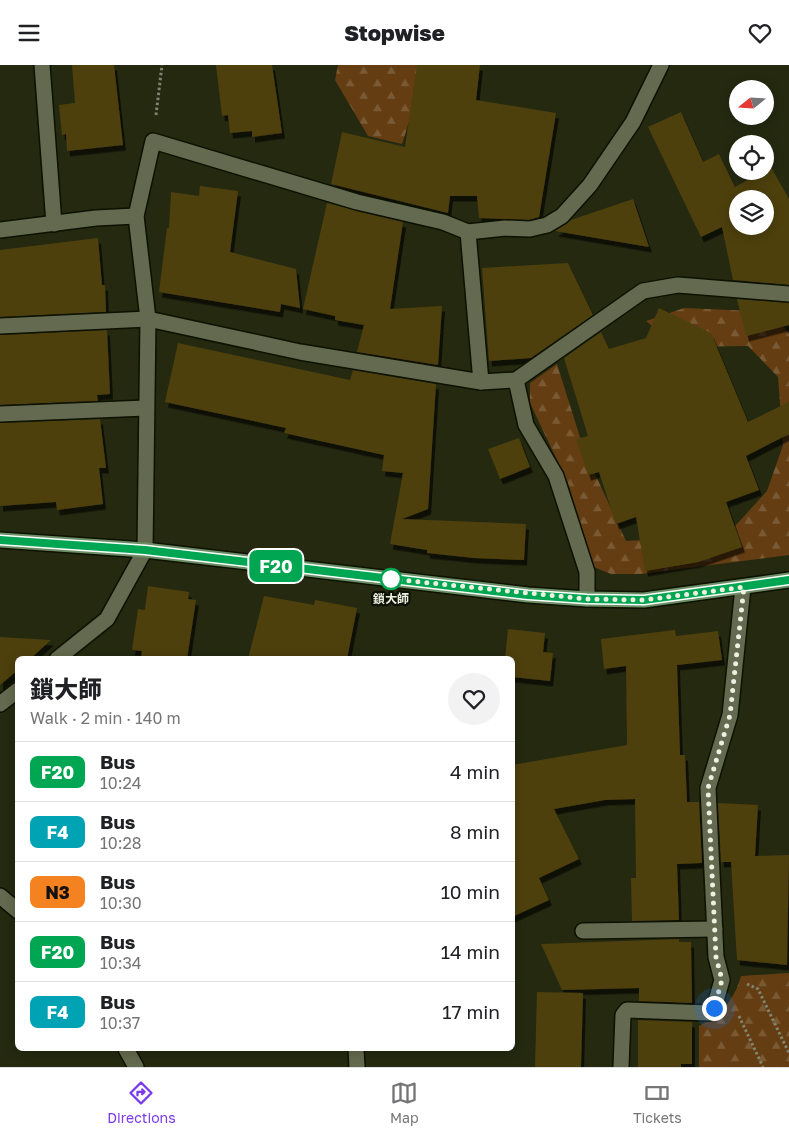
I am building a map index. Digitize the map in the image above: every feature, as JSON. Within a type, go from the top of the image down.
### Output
[{"type":"main road","points":[[0,540],[145,550],[528,595],[587,599],[644,600],[789,580]]},
{"type":"street","points":[[42,65],[54,223]]},
{"type":"street","points":[[61,656],[107,619],[145,550],[148,319],[136,216],[153,141],[357,202],[443,222],[468,231],[505,228],[530,229],[547,225],[562,216],[606,163],[633,122],[661,65]]},
{"type":"street","points":[[0,230],[96,218],[136,216]]},
{"type":"street","points":[[468,231],[481,381]]},
{"type":"street","points":[[0,327],[148,319],[300,352],[481,381],[516,380],[644,291],[678,285],[789,294]]},
{"type":"street","points":[[516,380],[526,425],[556,476],[587,572],[587,599]]},
{"type":"street","points":[[0,414],[146,407]]},
{"type":"street","points":[[621,1067],[623,1015],[627,1010],[712,1011],[720,975],[714,929],[708,788],[730,715],[744,587]]},
{"type":"street","points":[[0,704],[15,692]]},
{"type":"street","points":[[0,896],[15,909]]},
{"type":"street","points":[[0,915],[15,911]]},
{"type":"street","points":[[583,931],[714,929]]},
{"type":"street","points":[[127,1051],[136,1067]]},
{"type":"street","points":[[356,1051],[357,1067]]},
{"type":"path","points":[[153,141],[162,65]]},
{"type":"path","points":[[720,975],[758,989],[789,1053]]},
{"type":"path","points":[[720,975],[763,1067]]},
{"type":"green space","points":[[338,65],[427,65],[402,144],[368,136],[335,80]]},
{"type":"green space","points":[[684,308],[773,312],[789,334],[789,555],[641,574],[611,574],[594,567],[568,483],[530,403],[530,383],[557,364],[584,450],[626,541],[727,535],[767,491],[783,445],[778,377],[748,346],[677,347],[646,321]]},
{"type":"green space","points":[[789,973],[789,1067],[699,1067],[699,1026],[714,1017],[726,1006],[735,993],[741,976]]},
{"type":"building","points":[[72,65],[114,65],[123,145],[67,151],[66,134],[62,135],[59,105],[75,103]]},
{"type":"building","points":[[216,65],[272,65],[282,133],[252,137],[252,131],[230,133],[228,115],[222,116]]},
{"type":"building","points":[[417,65],[480,65],[476,100],[556,113],[539,217],[529,220],[479,218],[477,196],[450,196],[448,213],[331,184],[342,132],[405,147]]},
{"type":"building","points":[[681,112],[703,162],[719,154],[729,175],[729,180],[732,180],[735,187],[748,180],[774,180],[774,172],[789,199],[789,285],[733,280],[722,227],[701,237],[648,127]]},
{"type":"building","points":[[200,186],[238,191],[230,252],[296,269],[300,308],[281,304],[280,312],[159,292],[167,228],[169,228],[171,192],[199,196]]},
{"type":"building","points":[[633,199],[649,247],[555,231],[571,220]]},
{"type":"building","points":[[327,203],[403,222],[390,309],[442,306],[438,365],[357,352],[364,325],[335,320],[335,316],[303,309]]},
{"type":"building","points":[[98,238],[102,285],[105,285],[106,312],[0,317],[0,250]]},
{"type":"building","points":[[568,263],[593,315],[531,358],[489,361],[482,268]]},
{"type":"building","points":[[737,299],[789,303],[789,325],[746,336]]},
{"type":"building","points":[[659,308],[711,333],[748,422],[789,402],[789,434],[746,456],[759,490],[726,502],[742,547],[698,562],[645,571],[636,517],[616,524],[599,472],[588,475],[576,439],[588,436],[564,358],[601,332],[609,349],[646,338]]},
{"type":"building","points":[[107,330],[110,394],[97,395],[98,401],[0,405],[0,335]]},
{"type":"building","points":[[178,343],[350,380],[353,370],[436,384],[428,509],[402,519],[526,524],[524,560],[474,558],[427,553],[427,550],[390,544],[403,473],[382,471],[384,455],[284,433],[286,428],[165,402]]},
{"type":"building","points":[[100,419],[106,468],[99,468],[103,504],[57,510],[56,502],[0,506],[0,423]]},
{"type":"building","points":[[519,438],[530,467],[500,479],[488,449]]},
{"type":"building","points":[[148,586],[189,592],[188,599],[196,600],[187,656],[141,656],[142,651],[132,650],[138,609],[145,610]]},
{"type":"building","points":[[264,596],[314,605],[315,600],[357,608],[348,656],[249,656]]},
{"type":"building","points":[[508,629],[545,633],[543,652],[553,653],[550,681],[515,677],[515,656],[505,656]]},
{"type":"building","points":[[675,630],[676,636],[718,631],[722,660],[677,665],[680,755],[685,755],[687,802],[699,802],[702,863],[677,864],[679,920],[632,921],[631,878],[636,878],[635,799],[605,800],[554,809],[579,859],[539,878],[549,900],[515,916],[515,764],[627,745],[626,666],[604,669],[601,639]]},
{"type":"building","points":[[0,637],[51,640],[33,656],[15,656],[15,672],[0,685]]},
{"type":"building","points":[[718,803],[758,805],[755,856],[789,855],[787,965],[737,960],[731,862],[721,862]]},
{"type":"building","points":[[679,939],[679,942],[691,942],[692,1003],[639,1001],[639,988],[562,990],[541,944]]},
{"type":"building","points":[[537,992],[583,993],[581,1067],[535,1067]]},
{"type":"building","points":[[638,1020],[692,1022],[692,1064],[681,1064],[681,1067],[638,1067]]},
{"type":"bus line","name":"F20","points":[[0,540],[145,550],[528,595],[587,599],[644,600],[789,580]]},
{"type":"place","name":"鎖大師","points":[[391,579]]},
{"type":"route","points":[[391,579],[528,595],[587,599],[644,600],[744,587],[730,715],[708,788],[716,957],[722,980],[714,1008]]}]
